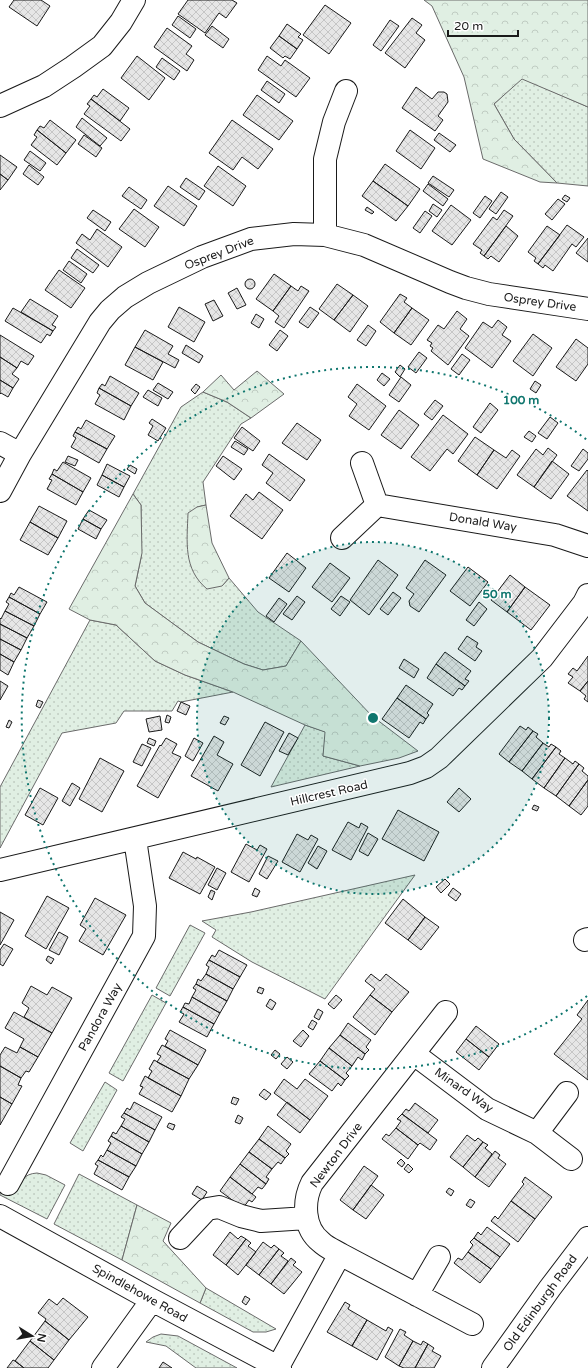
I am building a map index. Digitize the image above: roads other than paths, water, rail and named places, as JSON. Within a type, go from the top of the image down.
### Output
[{"type":"street","points":[[0,106],[44,86],[102,46],[121,22],[134,0]]},
{"type":"street","points":[[325,235],[325,159],[334,122],[346,91]]},
{"type":"street","name":"Osprey Drive","points":[[0,491],[20,454],[100,322],[110,310],[125,297],[148,283],[202,257],[251,239],[294,234],[325,235],[364,245],[466,288],[489,294],[588,309]]},
{"type":"street","points":[[0,442],[20,454]]},
{"type":"street","points":[[342,538],[377,505],[362,464]]},
{"type":"street","name":"Donald Way","points":[[377,505],[555,534],[588,546]]},
{"type":"street","name":"Hillcrest Road","points":[[0,870],[410,773],[426,767],[439,758],[542,658],[587,601]]},
{"type":"street","name":"Pandora Way","points":[[8,1184],[144,936],[145,906],[135,839]]},
{"type":"street","name":"Newton Drive","points":[[446,1012],[312,1183],[307,1193],[305,1210],[314,1234],[320,1242],[472,1324]]},
{"type":"street","name":"Minard Way","points":[[414,1054],[487,1109],[536,1133],[571,1159]]},
{"type":"street","points":[[536,1133],[567,1093]]},
{"type":"street","points":[[180,1238],[207,1209],[212,1207],[218,1207],[241,1216],[261,1221],[307,1218]]},
{"type":"street","name":"Spindlehowe Road","points":[[0,1216],[152,1300],[279,1367]]},
{"type":"street","name":"Old Edinburgh Road","points":[[493,1368],[588,1238]]},
{"type":"street","points":[[279,1367],[340,1254]]},
{"type":"street","points":[[417,1295],[439,1257]]},
{"type":"street","points":[[103,1368],[152,1300]]}]
